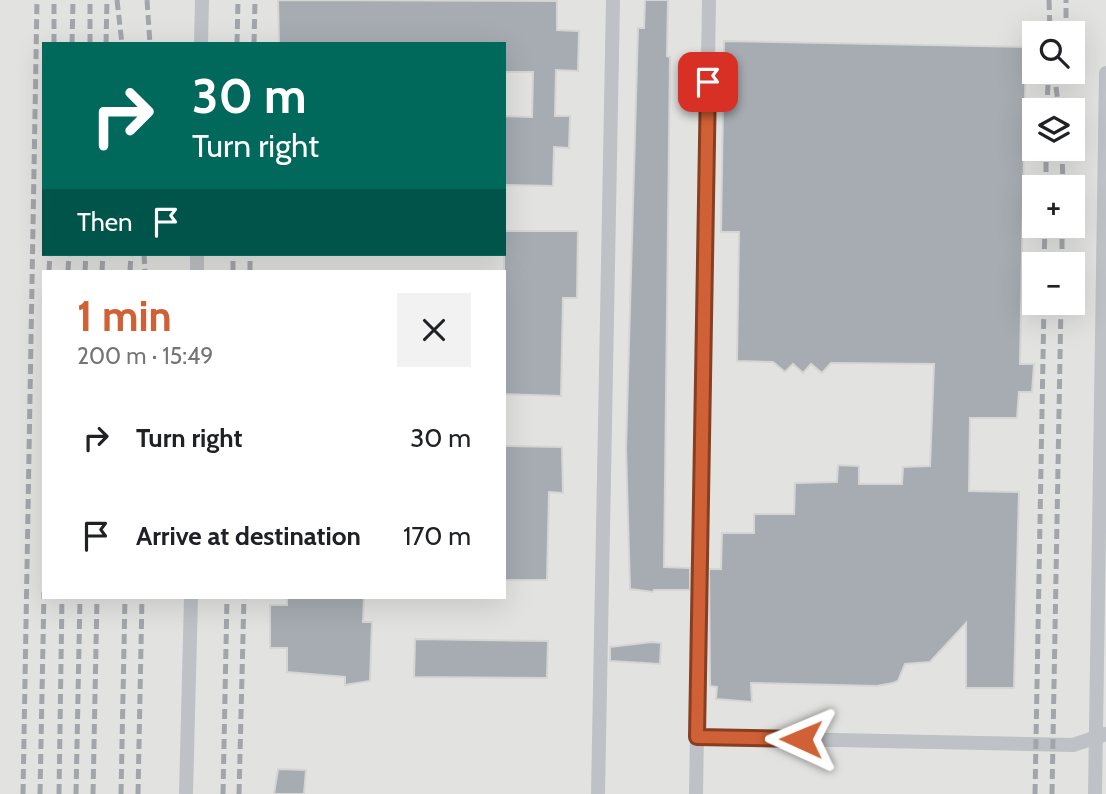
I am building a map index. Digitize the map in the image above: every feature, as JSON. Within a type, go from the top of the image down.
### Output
[{"type":"lane","points":[[201,42],[202,0]]},
{"type":"lane","points":[[598,794],[613,0]]},
{"type":"lane","points":[[696,794],[709,0]]},
{"type":"lane","points":[[1095,794],[1101,735],[1106,73]]},
{"type":"lane","points":[[186,794],[191,599]]},
{"type":"lane","points":[[697,737],[1073,745],[1101,735]]},
{"type":"shaded area","points":[[0,0],[1106,0],[1106,794],[0,794]]},
{"type":"building","points":[[278,0],[557,1],[557,30],[579,31],[578,71],[556,70],[555,116],[570,116],[569,148],[554,147],[553,186],[506,185],[506,116],[532,117],[533,72],[506,72],[506,42],[279,42]]},
{"type":"building","points":[[645,0],[668,0],[667,56],[670,57],[664,567],[690,568],[690,590],[653,592],[630,589],[626,448],[638,28],[644,28]]},
{"type":"building","points":[[724,41],[1022,47],[1022,84],[1025,84],[1025,98],[1022,98],[1024,161],[1020,364],[1034,364],[1032,392],[1019,392],[1017,418],[970,418],[969,491],[1019,492],[1014,688],[966,688],[966,623],[930,662],[905,664],[898,681],[893,683],[877,686],[751,683],[752,702],[716,699],[717,687],[710,686],[709,569],[721,569],[722,533],[754,533],[754,514],[794,514],[795,483],[837,482],[838,465],[859,466],[859,484],[902,484],[903,467],[930,466],[934,364],[831,363],[822,373],[811,364],[803,373],[793,364],[785,372],[773,362],[737,361],[739,232],[721,232]]},
{"type":"building","points":[[506,231],[578,231],[577,298],[563,298],[561,396],[506,394]]},
{"type":"building","points":[[506,446],[562,447],[563,493],[549,492],[547,580],[506,580]]},
{"type":"building","points":[[287,599],[364,599],[363,622],[372,622],[370,681],[345,685],[345,677],[287,672],[287,648],[270,648],[270,605],[287,605]]},
{"type":"building","points":[[415,639],[548,641],[547,678],[414,677]]},
{"type":"building","points":[[661,643],[660,664],[610,661],[610,647]]},
{"type":"building","points":[[278,769],[306,770],[304,794],[274,794]]},
{"type":"railway","points":[[23,794],[37,0]]},
{"type":"railway","points":[[54,0],[54,42]]},
{"type":"railway","points":[[72,42],[73,0]]},
{"type":"railway","points":[[90,0],[90,42]]},
{"type":"railway","points":[[106,42],[107,0]]},
{"type":"railway","points":[[117,0],[122,42]]},
{"type":"railway","points":[[147,0],[150,42]]},
{"type":"railway","points":[[237,42],[238,0]]},
{"type":"railway","points":[[254,42],[255,0]]},
{"type":"railway","points":[[1049,0],[1050,21]]},
{"type":"railway","points":[[1066,0],[1066,21]]},
{"type":"railway","points":[[1047,98],[1048,84]]},
{"type":"railway","points":[[1056,84],[1057,98]]},
{"type":"railway","points":[[1046,161],[1046,175]]},
{"type":"railway","points":[[1062,161],[1063,175]]},
{"type":"railway","points":[[1044,252],[1045,238]]},
{"type":"railway","points":[[1062,238],[1062,252]]},
{"type":"railway","points":[[49,270],[50,256]]},
{"type":"railway","points":[[68,270],[69,256]]},
{"type":"railway","points":[[85,270],[86,256]]},
{"type":"railway","points":[[102,270],[103,256]]},
{"type":"railway","points":[[130,270],[131,256]]},
{"type":"railway","points":[[144,256],[145,270]]},
{"type":"railway","points":[[233,256],[233,270]]},
{"type":"railway","points":[[250,256],[250,270]]},
{"type":"railway","points":[[1035,794],[1044,315]]},
{"type":"railway","points":[[1052,794],[1061,315]]},
{"type":"railway","points":[[40,794],[44,599]]},
{"type":"railway","points":[[59,794],[62,599]]},
{"type":"railway","points":[[76,794],[80,599]]},
{"type":"railway","points":[[93,794],[97,599]]},
{"type":"railway","points":[[121,794],[125,599]]},
{"type":"railway","points":[[138,794],[142,599]]},
{"type":"railway","points":[[223,794],[227,599]]},
{"type":"railway","points":[[239,794],[244,599]]},
{"type":"route","points":[[708,82],[697,737],[801,739]]}]
